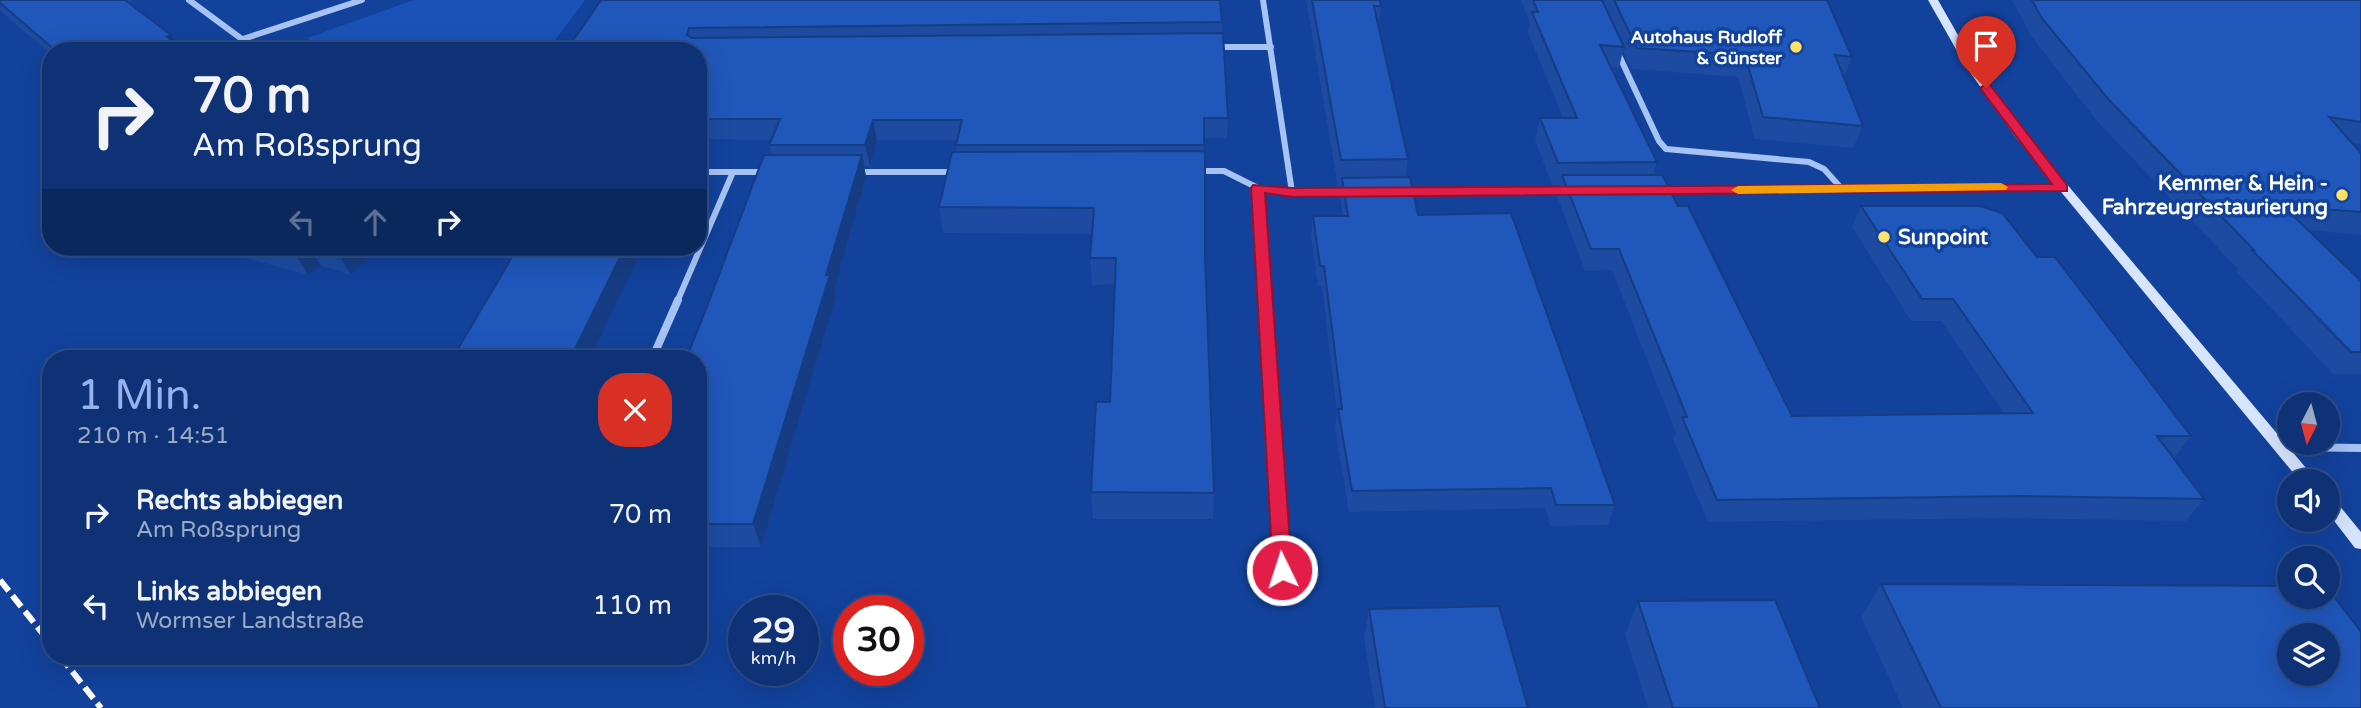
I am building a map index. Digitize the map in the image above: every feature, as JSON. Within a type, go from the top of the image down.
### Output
[{"type":"main road","points":[[1933,0],[1970,65],[2018,133],[2277,442]]},
{"type":"main road","points":[[2288,455],[2299,469]]},
{"type":"main road","points":[[2340,518],[2361,543]]},
{"type":"street","points":[[190,0],[247,42]]},
{"type":"street","points":[[243,39],[362,0]]},
{"type":"street","points":[[1263,0],[1292,192]]},
{"type":"street","points":[[1201,48],[1270,47]]},
{"type":"street","points":[[1616,48],[1659,141],[1666,149],[1682,153],[1809,162],[1824,169],[1842,189]]},
{"type":"street","points":[[1183,171],[1224,171],[1258,188],[1292,192],[1361,192]]},
{"type":"street","points":[[707,172],[774,172]]},
{"type":"street","points":[[707,232],[733,172]]},
{"type":"street","points":[[842,172],[965,172]]},
{"type":"street","points":[[1258,188],[1282,570]]},
{"type":"street","points":[[1649,190],[2062,188]]},
{"type":"street","points":[[1402,192],[1567,191]]},
{"type":"street","points":[[656,350],[697,256]]},
{"type":"street","points":[[2340,448],[2361,448]]},
{"type":"shaded area","points":[[414,0],[585,0],[554,42],[312,42],[307,38]]},
{"type":"building","points":[[0,0],[125,0],[171,35],[167,37],[174,42],[46,42],[0,3]]},
{"type":"building","points":[[601,0],[1220,0],[1222,22],[689,28],[687,35],[692,38],[1223,33],[1228,118],[1204,118],[1204,145],[956,145],[962,120],[873,120],[865,145],[769,145],[780,119],[707,119],[707,42],[572,42]]},
{"type":"building","points":[[1312,0],[1380,0],[1381,6],[1374,6],[1408,159],[1341,160]]},
{"type":"building","points":[[1533,0],[1602,0],[1624,47],[1600,45],[1657,162],[1558,163],[1540,118],[1577,118],[1532,12],[1538,12]]},
{"type":"building","points":[[1614,0],[1827,0],[1852,57],[1835,55],[1863,126],[1763,117],[1745,55],[1637,48]]},
{"type":"building","points":[[2032,0],[2361,0],[2361,122],[2329,117],[2361,153],[2361,212],[2283,206],[2361,281],[2361,352],[2351,352],[2109,100],[2041,17]]},
{"type":"building","points":[[1205,151],[1205,256],[1214,493],[1091,492],[1096,402],[1110,402],[1116,258],[1090,258],[1094,208],[939,207],[952,152]]},
{"type":"building","points":[[764,155],[862,155],[826,275],[830,274],[753,524],[707,524],[707,350],[690,350]]},
{"type":"building","points":[[1562,175],[1662,175],[1678,206],[1688,206],[1792,416],[2033,413],[1953,299],[1922,299],[1861,206],[1980,206],[2002,213],[2037,257],[2055,257],[2191,436],[2157,436],[2204,499],[2023,496],[1717,500],[1682,417],[1687,417],[1619,249],[1591,249]]},
{"type":"building","points":[[1410,177],[1418,215],[1511,213],[1615,505],[1556,505],[1551,488],[1352,491],[1338,409],[1342,409],[1324,266],[1320,266],[1313,216],[1348,216],[1342,178]]},
{"type":"building","points":[[513,256],[621,256],[574,350],[457,350]]},
{"type":"building","points":[[1881,584],[2277,586],[2277,609],[2340,609],[2340,605],[2361,632],[2361,708],[1941,708]]},
{"type":"building","points":[[1775,600],[1820,708],[1673,708],[1638,601]]},
{"type":"building","points":[[1499,606],[1528,708],[1385,708],[1369,609]]},
{"type":"railway","points":[[0,580],[42,633]]},
{"type":"railway","points":[[67,665],[101,708]]},
{"type":"slow traffic","points":[[1738,190],[2001,187]]},
{"type":"place","name":"Autohaus Rudloff & Günster","points":[[1796,47]]},
{"type":"place","name":"Kemmer & Hein - Fahrzeugrestaurierung","points":[[2342,195]]},
{"type":"place","name":"Sunpoint","points":[[1884,237]]},
{"type":"route","points":[[1282,570],[1258,188],[1292,192],[2062,188],[1986,88]]}]
